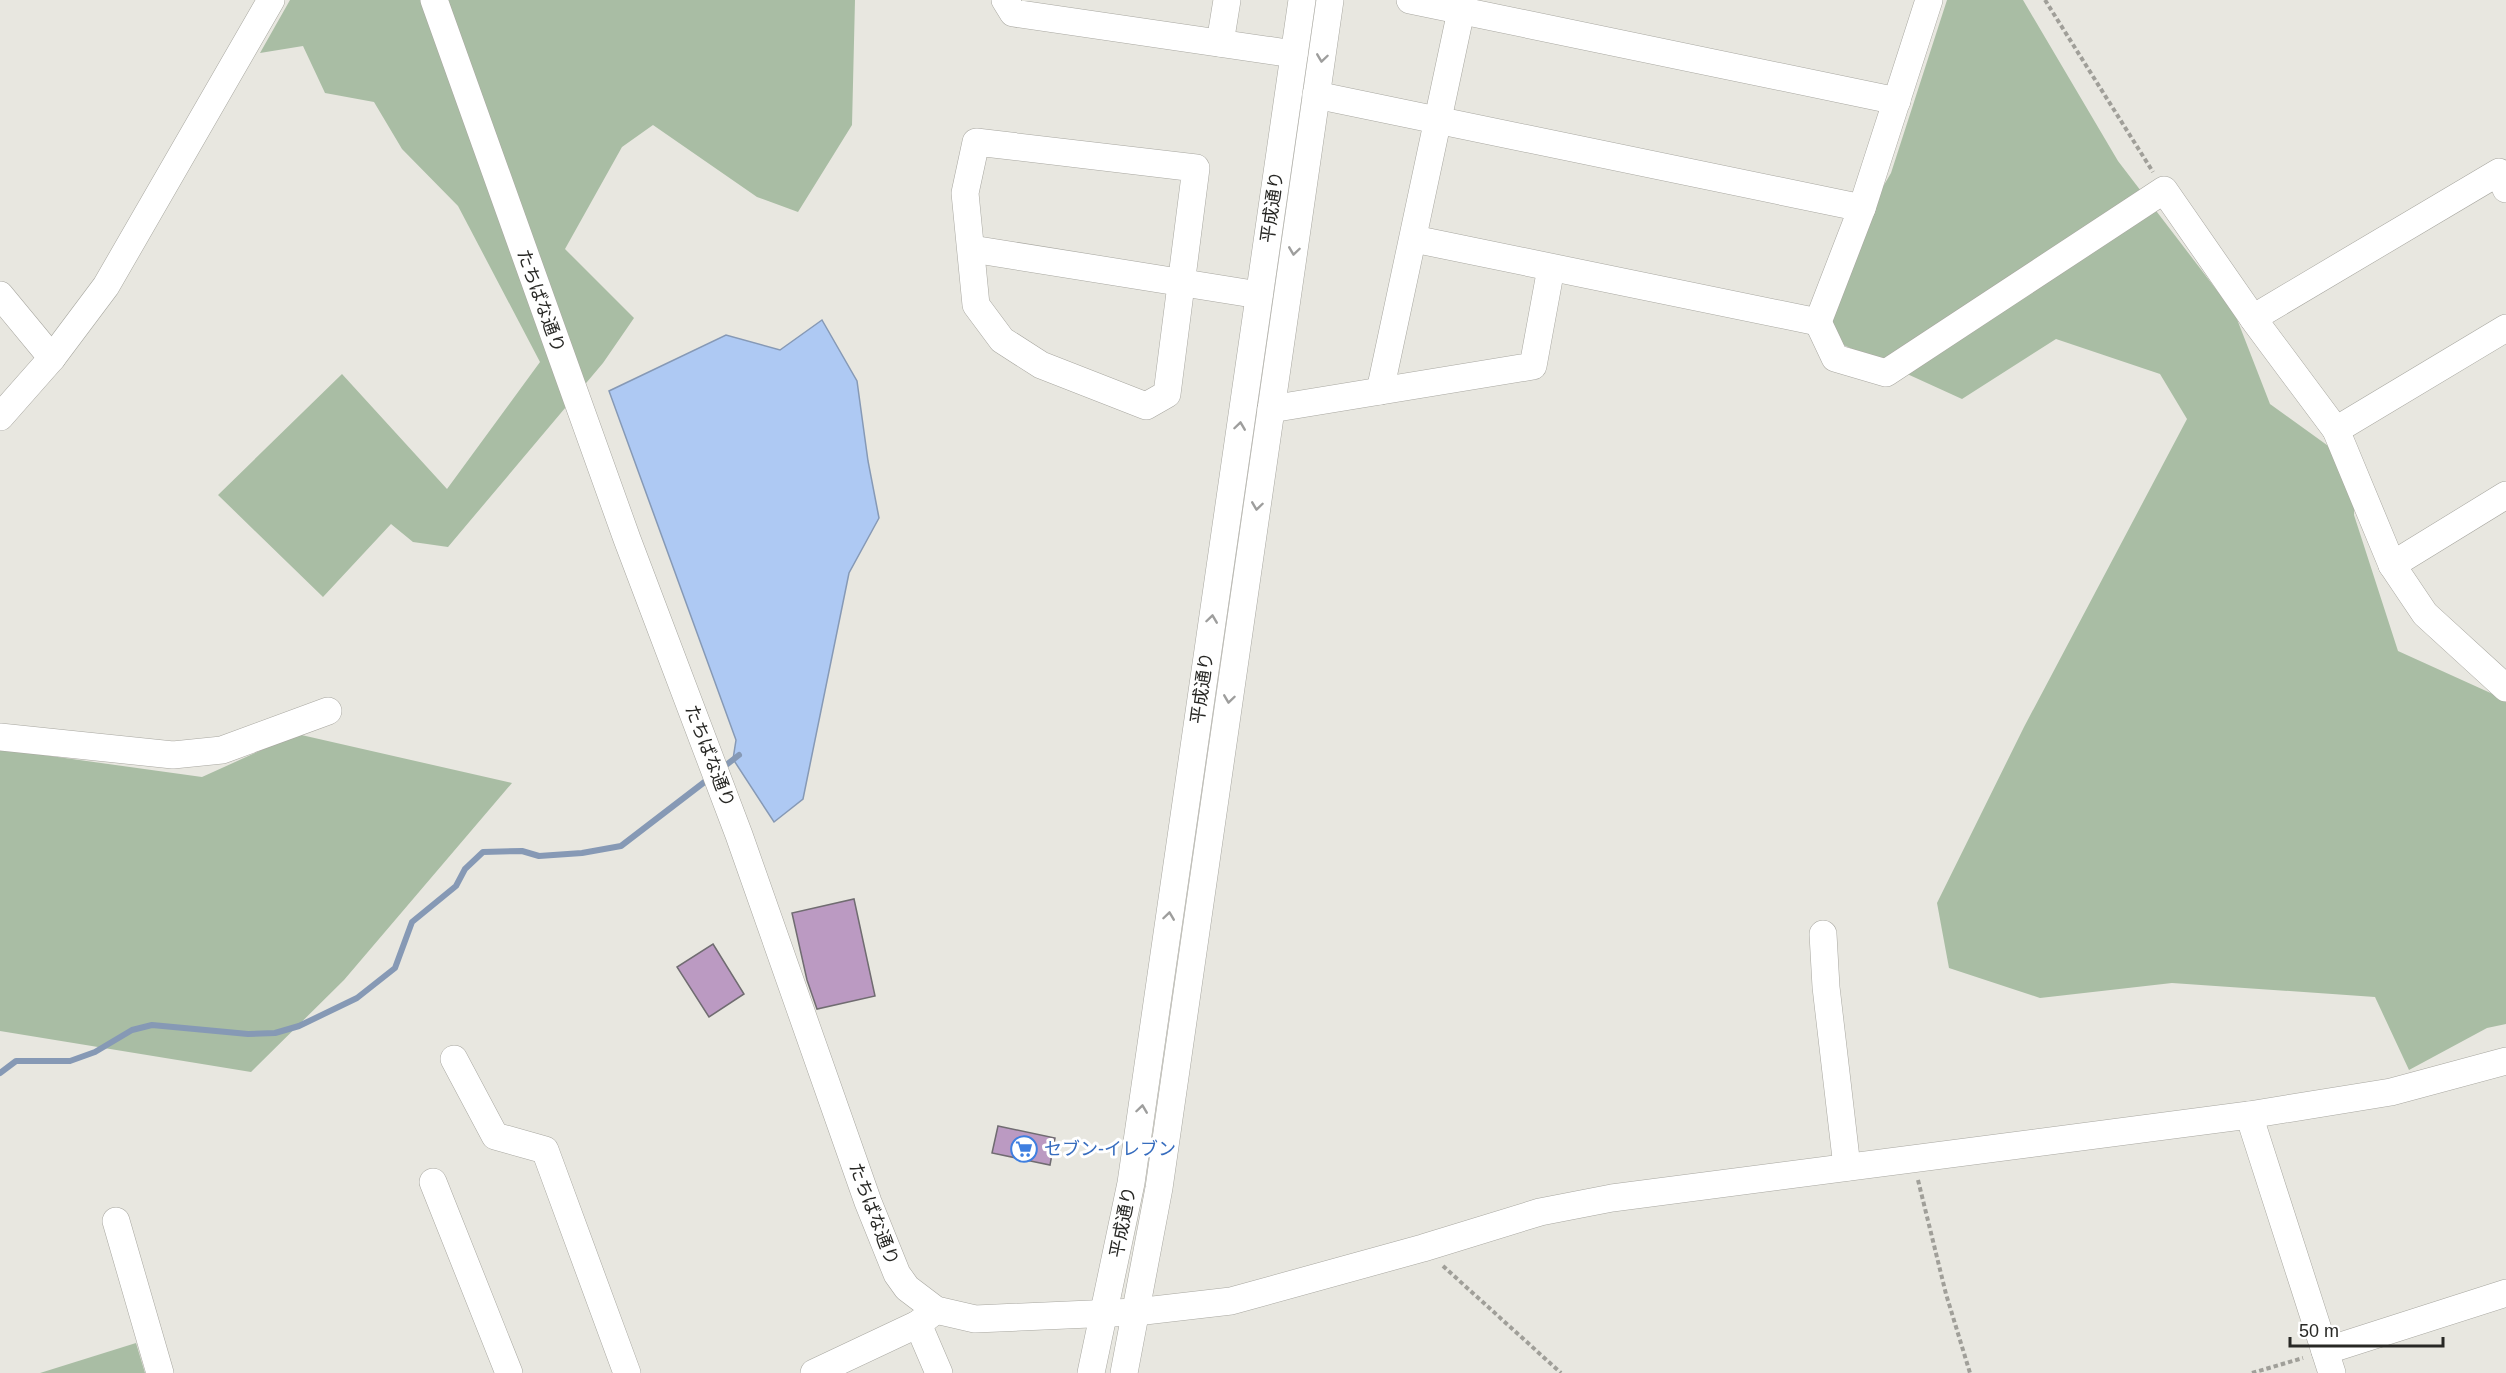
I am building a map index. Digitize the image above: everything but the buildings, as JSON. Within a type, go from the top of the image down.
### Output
[{"type":"street","points":[[0,417],[52,358],[106,286],[271,0]]},
{"type":"street","name":"たちばな通り","points":[[434,0],[627,539],[740,835],[868,1202],[897,1274],[919,1299],[927,1317],[975,1319],[1104,1313],[1231,1301],[1423,1248],[1540,1212],[1612,1198],[2249,1115],[2391,1092],[2506,1061]]},
{"type":"street","points":[[1005,0],[1013,13],[1294,54]]},
{"type":"street","points":[[1220,43],[1227,0]]},
{"type":"street","name":"平成通り","points":[[1092,1373],[1131,1183],[1302,0]]},
{"type":"street","name":"平成通り","points":[[1124,1373],[1159,1188],[1330,0]]},
{"type":"street","points":[[1410,0],[1897,101]]},
{"type":"street","points":[[1929,0],[1863,208],[1818,322],[1835,358],[1886,373],[2164,190],[2253,318],[2336,430],[2392,565],[2425,614],[2506,688]]},
{"type":"street","points":[[1380,391],[1461,10]]},
{"type":"street","points":[[1316,95],[1863,208]]},
{"type":"street","points":[[976,142],[1196,168],[1180,283],[1167,394],[1146,406],[1041,365],[1002,340],[976,305],[965,193],[976,142]]},
{"type":"street","points":[[2253,318],[2499,172],[2506,189]]},
{"type":"street","points":[[1413,239],[1818,322]]},
{"type":"street","points":[[972,249],[1259,295]]},
{"type":"street","points":[[1271,409],[1533,366],[1551,268]]},
{"type":"street","points":[[0,295],[52,358]]},
{"type":"street","points":[[2336,430],[2506,328]]},
{"type":"street","points":[[2392,565],[2506,495]]},
{"type":"street","points":[[0,737],[173,755],[222,750],[328,711]]},
{"type":"street","points":[[1823,934],[1826,987],[1847,1167]]},
{"type":"street","points":[[454,1059],[495,1136],[544,1150],[627,1373]]},
{"type":"street","points":[[2249,1115],[2329,1362],[2506,1293]]},
{"type":"street","points":[[433,1182],[509,1373]]},
{"type":"street","points":[[116,1221],[160,1373]]},
{"type":"street","points":[[814,1373],[927,1317],[939,1373]]},
{"type":"path","points":[[2045,0],[2164,190]]},
{"type":"path","points":[[1913,1159],[1946,1294],[1970,1373]]},
{"type":"path","points":[[1423,1248],[1561,1373]]},
{"type":"path","points":[[2252,1373],[2329,1362]]},
{"type":"green space","points":[[290,0],[855,0],[852,125],[798,212],[757,197],[653,125],[622,147],[565,249],[634,318],[603,363],[448,547],[413,542],[391,524],[323,597],[218,495],[342,374],[447,489],[540,362],[458,206],[402,149],[374,102],[325,93],[303,46],[260,53]]},
{"type":"green space","points":[[1947,0],[2023,0],[2118,161],[2235,314],[2270,404],[2356,466],[2354,515],[2398,651],[2506,700],[2506,1024],[2487,1028],[2409,1070],[2375,997],[2172,983],[2040,998],[1949,968],[1937,903],[2024,727],[2187,419],[2160,374],[2056,339],[1962,399],[1826,337],[1846,250],[1891,173]]},
{"type":"green space","points":[[297,734],[512,783],[344,980],[251,1072],[0,1031],[0,749],[202,777]]},
{"type":"green space","points":[[136,1343],[145,1373],[40,1373]]},
{"type":"water","points":[[822,320],[857,381],[868,461],[879,518],[849,573],[803,799],[774,822],[733,759],[736,740],[609,391],[726,335],[780,350]]},
{"type":"waterway","points":[[721,769],[739,755]]},
{"type":"waterway","points":[[0,1073],[16,1061],[70,1061],[95,1052],[132,1030],[152,1025],[248,1034],[275,1033],[299,1026],[357,998],[395,968],[412,922],[456,886],[465,869],[483,852],[522,851],[539,856],[582,853],[621,846],[711,777]]},
{"type":"place","name":"セブン-イレブン","points":[[1024,1149]]}]
